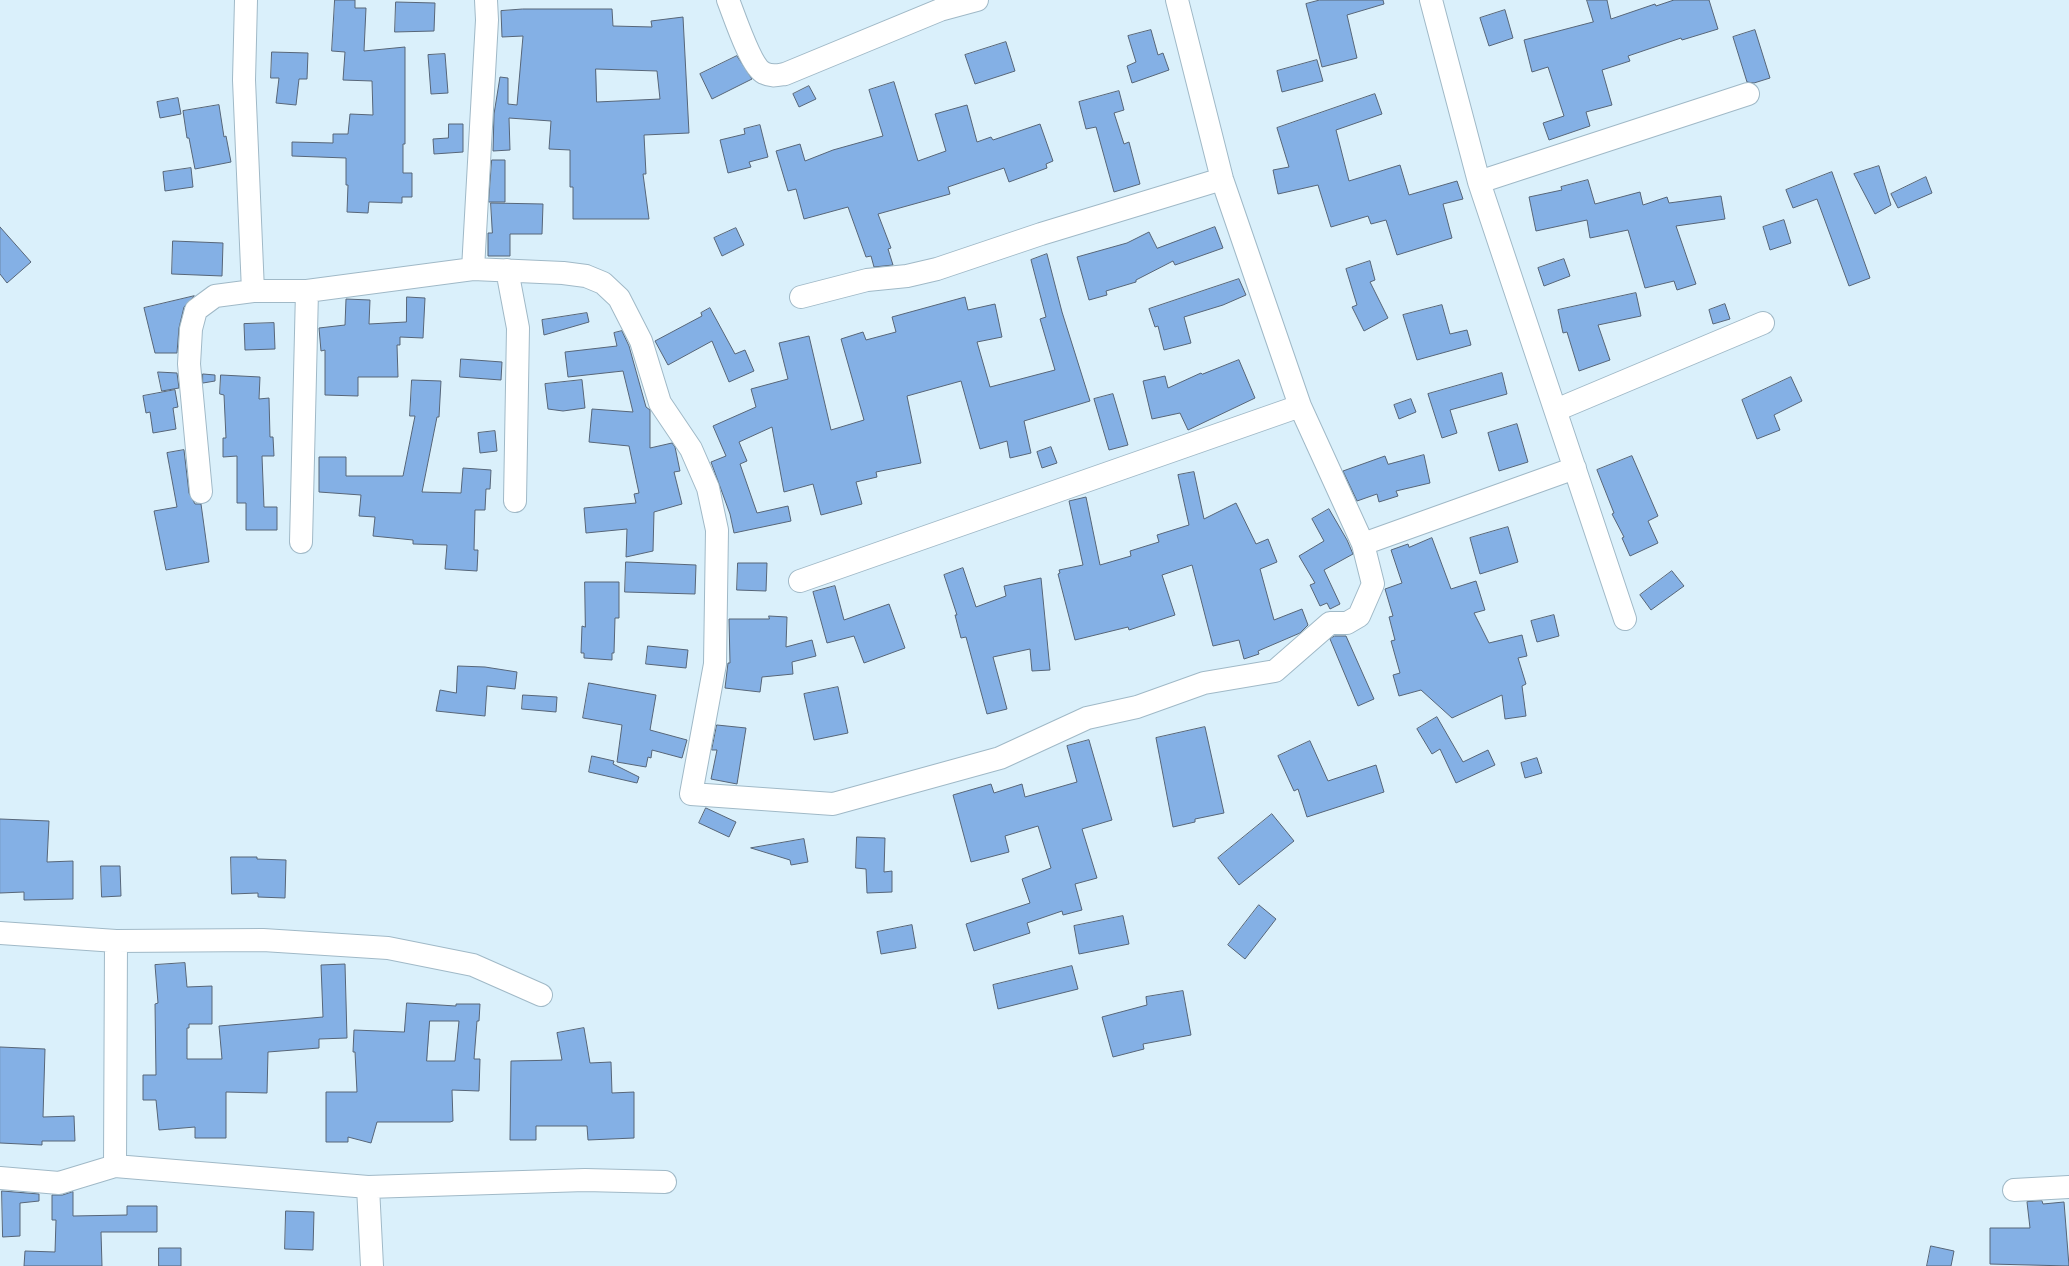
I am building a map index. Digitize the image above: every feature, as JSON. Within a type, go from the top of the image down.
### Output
[{"type":"street","points":[[246,0],[244,80],[253,291]]},
{"type":"street","points":[[473,269],[487,20],[486,0]]},
{"type":"street","points":[[728,0],[748,51],[762,73],[774,76],[786,74],[940,10],[977,0]]},
{"type":"street","points":[[201,492],[188,364],[191,329],[196,310],[215,296],[253,291],[307,291],[473,269],[564,273],[586,276],[603,283],[619,298],[641,341],[660,403],[691,449],[708,488],[717,530],[715,664],[691,794],[833,804],[1000,758],[1087,718],[1137,707],[1204,683],[1275,671],[1330,623],[1347,623],[1359,616],[1372,584],[1363,544],[1300,406],[1222,179],[1177,0]]},
{"type":"street","points":[[1431,0],[1480,182],[1625,619]]},
{"type":"street","points":[[1480,182],[1748,94]]},
{"type":"street","points":[[801,297],[867,280],[907,276],[937,269],[1041,234],[1222,179]]},
{"type":"street","points":[[507,270],[518,328],[515,502]]},
{"type":"street","points":[[301,542],[307,291]]},
{"type":"street","points":[[1556,410],[1764,323]]},
{"type":"street","points":[[800,581],[1300,406]]},
{"type":"street","points":[[1363,544],[1575,468]]},
{"type":"street","points":[[0,933],[116,941],[263,940],[388,948],[473,965],[541,995]]},
{"type":"street","points":[[115,1166],[116,941]]},
{"type":"street","points":[[0,1178],[59,1183],[115,1166],[368,1187],[585,1180],[666,1182]]},
{"type":"street","points":[[368,1187],[372,1266]]},
{"type":"street","points":[[2014,1190],[2069,1187]]},
{"type":"building","points":[[335,0],[355,0],[355,8],[366,8],[364,51],[405,47],[405,144],[403,144],[403,173],[412,173],[412,197],[402,197],[402,203],[369,202],[368,213],[347,212],[348,185],[346,185],[346,158],[292,156],[292,142],[333,143],[333,134],[348,134],[350,114],[373,115],[372,81],[343,80],[345,52],[332,51]]},
{"type":"building","points":[[1320,0],[1383,0],[1384,4],[1347,15],[1357,58],[1322,67],[1306,4]]},
{"type":"building","points":[[1587,0],[1607,0],[1611,19],[1655,4],[1656,6],[1674,0],[1709,0],[1718,29],[1682,40],[1681,38],[1628,56],[1630,61],[1602,70],[1612,105],[1586,112],[1590,126],[1549,140],[1543,123],[1564,116],[1548,67],[1532,72],[1524,40],[1593,22]]},
{"type":"building","points":[[396,2],[435,3],[434,31],[395,32]]},
{"type":"building","points":[[523,9],[612,9],[613,26],[652,27],[651,21],[683,17],[689,133],[644,135],[646,174],[643,174],[649,219],[573,219],[573,187],[570,187],[570,150],[549,149],[551,121],[509,118],[510,150],[493,151],[494,114],[500,77],[508,78],[508,104],[517,105],[523,36],[502,37],[501,11]],"holes":[[[596,69],[657,71],[660,99],[597,102]]]},
{"type":"building","points":[[1505,10],[1513,38],[1489,46],[1480,18]]},
{"type":"building","points":[[1151,30],[1158,55],[1163,53],[1169,70],[1132,83],[1127,66],[1136,62],[1128,36]]},
{"type":"building","points":[[1755,30],[1770,78],[1754,83],[1747,82],[1733,37]]},
{"type":"building","points":[[1006,42],[1015,71],[975,84],[965,55]]},
{"type":"building","points":[[272,52],[308,53],[307,79],[299,79],[296,105],[276,103],[279,78],[271,78]]},
{"type":"building","points":[[445,54],[448,93],[431,94],[428,55]]},
{"type":"building","points":[[737,56],[752,79],[712,99],[700,74]]},
{"type":"building","points":[[1317,60],[1323,81],[1282,92],[1277,71]]},
{"type":"building","points":[[894,82],[918,161],[946,151],[935,114],[967,105],[977,142],[991,137],[993,140],[1040,124],[1053,161],[1046,164],[1047,168],[1009,182],[1004,168],[948,187],[950,194],[878,214],[891,248],[888,249],[893,265],[874,267],[871,256],[866,257],[848,207],[804,219],[796,189],[788,191],[776,151],[800,144],[805,161],[833,150],[883,136],[869,90]]},
{"type":"building","points":[[809,86],[816,99],[799,107],[793,94]]},
{"type":"building","points":[[1119,91],[1124,110],[1114,113],[1124,144],[1129,142],[1140,184],[1114,192],[1096,127],[1086,129],[1079,102]]},
{"type":"building","points":[[1375,94],[1382,114],[1336,130],[1349,181],[1400,165],[1409,195],[1457,181],[1463,199],[1443,204],[1452,238],[1397,255],[1386,220],[1371,224],[1368,216],[1331,227],[1318,185],[1278,194],[1273,170],[1289,167],[1277,128]]},
{"type":"building","points":[[178,98],[181,114],[160,118],[157,102]]},
{"type":"building","points":[[219,105],[224,137],[226,136],[231,162],[195,169],[189,138],[187,138],[183,111]]},
{"type":"building","points":[[449,124],[463,124],[463,152],[434,154],[433,139],[448,138]]},
{"type":"building","points":[[760,125],[768,157],[749,162],[751,167],[728,173],[720,140],[745,134],[744,129]]},
{"type":"building","points":[[492,160],[505,160],[505,202],[489,202]]},
{"type":"building","points":[[1879,166],[1891,205],[1875,214],[1854,174]]},
{"type":"building","points":[[191,168],[193,187],[165,191],[163,172]]},
{"type":"building","points":[[1832,172],[1870,278],[1849,286],[1817,199],[1793,208],[1786,190]]},
{"type":"building","points":[[1926,177],[1932,193],[1898,208],[1891,194]]},
{"type":"building","points":[[1588,180],[1595,204],[1640,192],[1643,205],[1667,197],[1669,203],[1721,196],[1725,219],[1676,226],[1696,284],[1677,290],[1674,281],[1645,288],[1628,230],[1590,238],[1587,220],[1536,231],[1529,197],[1562,190],[1561,187]]},
{"type":"building","points":[[491,203],[543,204],[542,234],[510,234],[510,256],[488,256],[488,233],[492,233]]},
{"type":"building","points":[[1784,220],[1791,243],[1770,250],[1763,227]]},
{"type":"building","points":[[0,227],[31,262],[7,283],[0,274]]},
{"type":"building","points":[[1215,227],[1223,248],[1175,265],[1173,261],[1136,280],[1136,282],[1106,291],[1107,295],[1089,300],[1077,257],[1127,243],[1149,232],[1157,248]]},
{"type":"building","points":[[736,228],[744,245],[722,256],[714,238]]},
{"type":"building","points":[[173,241],[223,243],[222,276],[172,274]]},
{"type":"building","points":[[1047,254],[1062,312],[1090,401],[1024,421],[1031,453],[1010,458],[1007,441],[980,449],[961,381],[907,396],[921,463],[876,472],[877,477],[856,482],[862,504],[821,515],[813,484],[784,492],[772,427],[739,442],[747,461],[740,464],[757,513],[788,506],[791,521],[734,533],[730,514],[711,462],[726,456],[713,426],[756,407],[751,389],[788,379],[779,343],[809,336],[831,430],[864,420],[841,339],[863,332],[866,340],[896,332],[892,317],[965,297],[968,310],[995,304],[1002,337],[977,342],[990,387],[1055,370],[1040,319],[1046,317],[1031,260]]},
{"type":"building","points":[[1564,259],[1570,276],[1544,286],[1538,268]]},
{"type":"building","points":[[1370,261],[1375,280],[1370,282],[1388,318],[1364,331],[1352,307],[1357,305],[1346,269]]},
{"type":"building","points":[[1239,279],[1246,295],[1223,305],[1184,317],[1191,343],[1164,350],[1158,326],[1155,327],[1149,309]]},
{"type":"building","points":[[1636,293],[1641,316],[1598,325],[1610,360],[1579,371],[1567,332],[1563,333],[1558,310]]},
{"type":"building","points":[[194,296],[184,307],[179,328],[177,353],[155,353],[144,308]]},
{"type":"building","points":[[407,297],[425,298],[423,338],[400,337],[400,345],[397,345],[398,377],[358,377],[358,396],[325,395],[325,350],[321,351],[319,328],[345,325],[346,299],[370,300],[369,324],[406,322]]},
{"type":"building","points":[[1725,304],[1730,319],[1713,324],[1709,310]]},
{"type":"building","points":[[1442,305],[1450,334],[1467,330],[1471,345],[1417,360],[1403,315]]},
{"type":"building","points":[[710,308],[735,354],[745,350],[754,371],[729,382],[712,341],[668,365],[655,341],[702,316],[701,313]]},
{"type":"building","points":[[587,313],[589,322],[544,335],[542,320]]},
{"type":"building","points":[[274,323],[275,349],[245,350],[244,324]]},
{"type":"building","points":[[622,331],[629,346],[646,407],[650,410],[650,448],[672,443],[675,447],[680,471],[674,472],[682,504],[654,512],[653,551],[626,557],[627,529],[586,533],[584,508],[636,503],[634,494],[639,493],[629,446],[589,442],[592,409],[633,412],[623,371],[568,377],[565,352],[617,346],[614,333]]},
{"type":"building","points":[[461,359],[502,362],[501,380],[460,377]]},
{"type":"building","points":[[1239,360],[1255,398],[1188,430],[1180,413],[1152,419],[1143,381],[1165,376],[1168,388],[1201,373],[1202,374]]},
{"type":"building","points":[[158,372],[177,373],[179,388],[162,391]]},
{"type":"building","points":[[1502,373],[1507,394],[1450,410],[1457,433],[1442,438],[1428,394]]},
{"type":"building","points":[[203,374],[215,375],[215,381],[203,383]]},
{"type":"building","points":[[221,375],[260,377],[259,399],[269,398],[270,437],[273,437],[274,456],[262,456],[264,507],[277,507],[277,530],[246,530],[246,503],[237,503],[237,456],[223,457],[223,438],[226,438],[224,395],[220,394]]},
{"type":"building","points":[[1791,377],[1802,401],[1774,415],[1780,430],[1757,439],[1742,400]]},
{"type":"building","points":[[412,380],[441,381],[439,417],[437,417],[422,492],[461,493],[463,468],[491,470],[490,489],[486,489],[485,510],[475,510],[474,550],[478,550],[477,571],[445,569],[447,545],[413,544],[413,540],[373,536],[375,517],[359,516],[361,495],[319,492],[319,457],[346,457],[346,476],[403,476],[415,416],[410,416]]},
{"type":"building","points":[[582,380],[585,408],[563,411],[548,409],[545,384]]},
{"type":"building","points":[[175,390],[178,407],[173,408],[176,429],[153,433],[150,412],[146,413],[143,396]]},
{"type":"building","points":[[1113,394],[1128,445],[1109,450],[1094,399]]},
{"type":"building","points":[[1411,399],[1416,412],[1399,419],[1394,405]]},
{"type":"building","points":[[1517,424],[1528,462],[1499,471],[1488,433]]},
{"type":"building","points":[[495,431],[497,451],[480,453],[478,433]]},
{"type":"building","points":[[1051,447],[1057,463],[1042,468],[1037,452]]},
{"type":"building","points":[[184,450],[189,493],[195,504],[201,504],[209,562],[166,570],[154,511],[177,507],[167,453]]},
{"type":"building","points":[[1424,455],[1430,483],[1396,491],[1398,496],[1379,502],[1377,494],[1357,501],[1343,471],[1385,456],[1388,464]]},
{"type":"building","points":[[1632,456],[1658,516],[1648,521],[1658,543],[1630,556],[1622,538],[1624,537],[1612,514],[1614,513],[1597,470]]},
{"type":"building","points":[[1194,472],[1204,519],[1236,503],[1256,544],[1268,539],[1277,562],[1260,569],[1274,620],[1302,609],[1308,625],[1300,633],[1258,651],[1259,654],[1244,659],[1239,640],[1213,646],[1192,565],[1162,575],[1175,615],[1129,630],[1128,627],[1075,640],[1058,574],[1060,573],[1059,570],[1083,565],[1069,501],[1086,497],[1100,565],[1131,556],[1130,551],[1159,542],[1157,535],[1189,525],[1178,475]]},
{"type":"building","points":[[1329,509],[1347,540],[1353,554],[1324,570],[1340,604],[1330,609],[1327,603],[1320,606],[1310,585],[1315,583],[1299,556],[1324,541],[1312,519]]},
{"type":"building","points":[[1508,527],[1518,562],[1480,574],[1470,538]]},
{"type":"building","points":[[1432,538],[1451,589],[1476,581],[1485,610],[1474,613],[1489,643],[1522,635],[1527,656],[1518,658],[1526,684],[1522,686],[1526,716],[1505,719],[1502,695],[1452,718],[1421,690],[1399,696],[1393,675],[1400,673],[1391,641],[1395,640],[1389,617],[1393,616],[1385,589],[1402,583],[1391,550],[1408,544],[1409,547]]},
{"type":"building","points":[[626,562],[696,565],[695,594],[625,592]]},
{"type":"building","points":[[738,563],[767,563],[766,591],[737,590]]},
{"type":"building","points":[[963,568],[976,607],[1006,596],[1004,586],[1041,578],[1050,670],[1032,671],[1030,649],[993,657],[1007,709],[987,714],[966,637],[961,638],[955,615],[957,615],[944,575]]},
{"type":"building","points":[[1672,571],[1684,586],[1651,610],[1640,595]]},
{"type":"building","points":[[585,582],[619,582],[619,618],[615,618],[614,653],[612,653],[612,660],[584,658],[584,653],[581,653],[582,626],[585,627]]},
{"type":"building","points":[[835,586],[844,620],[889,604],[905,648],[864,663],[854,636],[827,643],[813,592]]},
{"type":"building","points":[[1554,615],[1559,636],[1537,642],[1531,621]]},
{"type":"building","points":[[769,616],[787,617],[786,647],[812,640],[816,656],[792,662],[793,674],[762,677],[760,692],[725,688],[728,663],[730,663],[729,619],[769,619]]},
{"type":"building","points":[[1335,636],[1346,636],[1374,699],[1358,706],[1330,639]]},
{"type":"building","points":[[648,646],[688,650],[686,668],[646,664]]},
{"type":"building","points":[[458,666],[485,667],[517,672],[515,689],[487,686],[485,716],[436,711],[440,690],[456,693]]},
{"type":"building","points":[[589,683],[656,695],[650,730],[687,740],[682,758],[652,750],[651,758],[648,757],[646,767],[617,762],[622,725],[583,718]]},
{"type":"building","points":[[838,687],[848,733],[814,740],[804,694]]},
{"type":"building","points":[[523,695],[557,697],[556,712],[522,709]]},
{"type":"building","points":[[1437,717],[1463,762],[1488,750],[1495,765],[1456,783],[1440,749],[1432,754],[1417,729]]},
{"type":"building","points":[[717,725],[746,728],[737,784],[711,779],[717,750],[712,750]]},
{"type":"building","points":[[1205,727],[1224,813],[1195,819],[1195,822],[1173,827],[1156,738]]},
{"type":"building","points":[[1089,740],[1112,820],[1082,829],[1097,878],[1075,884],[1082,910],[1063,915],[1062,911],[1027,923],[1030,933],[974,951],[966,924],[1030,903],[1022,879],[1051,868],[1038,826],[1005,836],[1009,852],[971,862],[953,795],[991,784],[994,793],[1022,784],[1025,797],[1077,782],[1067,746]]},
{"type":"building","points":[[1310,741],[1328,781],[1376,765],[1384,792],[1307,817],[1298,789],[1294,791],[1278,756]]},
{"type":"building","points":[[592,756],[614,761],[613,764],[639,777],[637,783],[589,772]]},
{"type":"building","points":[[1537,758],[1542,773],[1525,778],[1521,763]]},
{"type":"building","points":[[706,808],[736,822],[729,837],[699,823]]},
{"type":"building","points":[[1272,814],[1294,841],[1239,885],[1218,858]]},
{"type":"building","points":[[0,819],[49,821],[47,862],[73,861],[73,899],[24,900],[24,892],[0,893]]},
{"type":"building","points":[[857,837],[885,838],[884,872],[892,871],[892,892],[867,893],[866,869],[856,868]]},
{"type":"building","points":[[804,839],[808,862],[791,865],[790,860],[751,848]]},
{"type":"building","points":[[231,857],[257,857],[257,859],[286,860],[285,898],[258,897],[258,893],[232,894]]},
{"type":"building","points":[[101,866],[120,866],[121,896],[102,897]]},
{"type":"building","points":[[1259,905],[1276,919],[1245,959],[1228,945]]},
{"type":"building","points":[[1123,916],[1129,944],[1079,954],[1074,926]]},
{"type":"building","points":[[912,925],[916,948],[881,954],[877,932]]},
{"type":"building","points":[[185,963],[187,987],[212,986],[212,1024],[189,1024],[189,1028],[187,1028],[187,1059],[222,1059],[219,1026],[323,1017],[321,965],[345,964],[347,1038],[319,1039],[319,1048],[268,1052],[267,1093],[226,1092],[226,1138],[195,1138],[195,1127],[159,1130],[156,1100],[143,1100],[143,1075],[156,1075],[155,1004],[158,1003],[155,965]]},
{"type":"building","points":[[1072,966],[1078,989],[998,1009],[993,985]]},
{"type":"building","points":[[1183,991],[1191,1035],[1143,1044],[1144,1049],[1113,1057],[1102,1017],[1147,1005],[1146,997]]},
{"type":"building","points":[[407,1003],[456,1006],[456,1004],[480,1004],[474,1059],[480,1059],[479,1091],[452,1090],[453,1121],[450,1122],[377,1122],[371,1143],[348,1137],[348,1142],[326,1142],[326,1092],[357,1092],[355,1052],[353,1052],[354,1030],[404,1032]],"holes":[[[430,1021],[459,1021],[455,1061],[427,1061]]]},
{"type":"building","points":[[584,1028],[590,1063],[611,1062],[612,1093],[634,1092],[634,1138],[588,1140],[587,1126],[536,1126],[536,1140],[510,1140],[511,1061],[562,1060],[557,1033]]},
{"type":"building","points":[[0,1047],[45,1049],[43,1117],[74,1116],[75,1141],[42,1141],[42,1145],[0,1143]]},
{"type":"building","points":[[2,1191],[39,1194],[39,1201],[20,1203],[20,1236],[3,1237]]},
{"type":"building","points":[[73,1192],[73,1216],[127,1215],[127,1206],[157,1206],[157,1232],[101,1232],[102,1266],[24,1266],[25,1251],[55,1252],[56,1220],[52,1220],[52,1195],[62,1195]]},
{"type":"building","points":[[2042,1201],[2043,1204],[2064,1202],[2069,1266],[1990,1264],[1990,1228],[2030,1228],[2027,1202]]},
{"type":"building","points":[[286,1211],[314,1212],[313,1250],[285,1249]]},
{"type":"building","points":[[1931,1246],[1954,1251],[1951,1266],[1927,1266]]},
{"type":"building","points":[[159,1248],[181,1248],[181,1266],[159,1266]]}]
